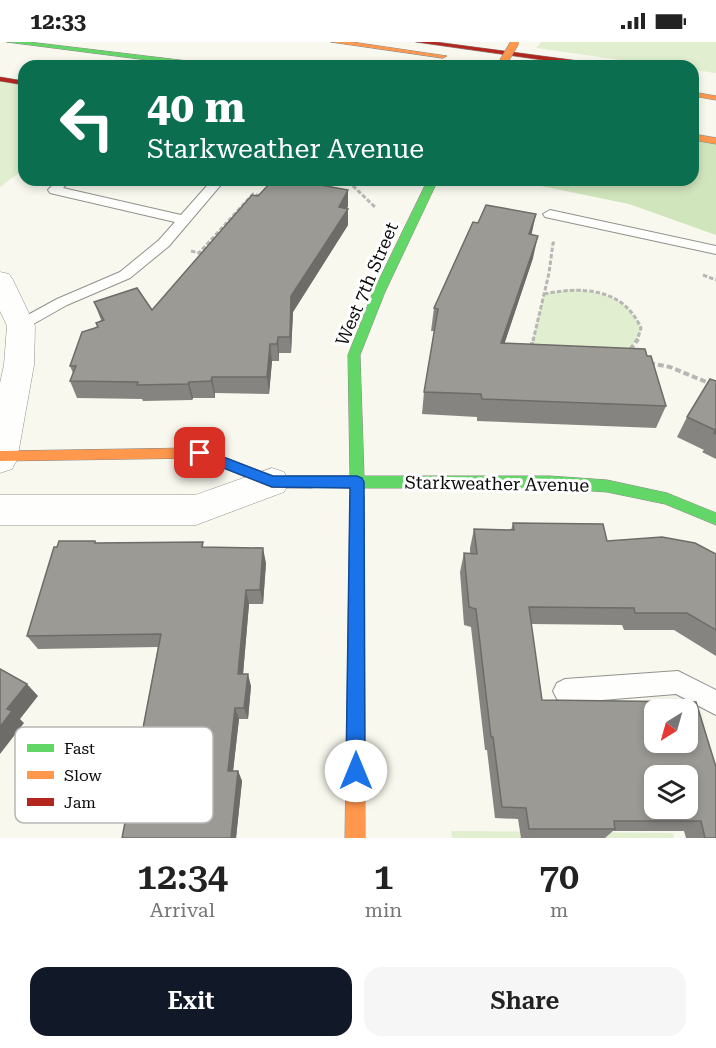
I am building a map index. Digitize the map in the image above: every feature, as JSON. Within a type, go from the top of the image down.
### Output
[{"type":"main road","points":[[11,42],[165,60]]},
{"type":"main road","points":[[335,42],[468,60]]},
{"type":"main road","points":[[420,42],[556,60]]},
{"type":"main road","points":[[505,60],[516,43]]},
{"type":"main road","points":[[0,78],[18,82]]},
{"type":"main road","points":[[699,95],[716,98]]},
{"type":"main road","points":[[699,138],[716,141]]},
{"type":"main road","name":"West 7th Street","points":[[355,838],[357,482],[354,355],[379,292],[430,186]]},
{"type":"main road","name":"Starkweather Avenue","points":[[1,458],[200,453],[272,482],[550,482],[607,486],[667,499],[716,519]]},
{"type":"street","points":[[0,280],[21,326],[19,365],[1,458]]},
{"type":"street","name":"Starkweather Avenue","points":[[0,510],[196,510],[272,482]]},
{"type":"lane","points":[[58,186],[54,190],[184,220]]},
{"type":"lane","points":[[21,326],[62,302],[125,275],[164,243],[214,186]]},
{"type":"lane","points":[[550,214],[716,250]]},
{"type":"lane","points":[[565,691],[678,682],[716,702]]},
{"type":"path","points":[[308,187],[316,189],[318,186]]},
{"type":"path","points":[[353,186],[376,208]]},
{"type":"path","points":[[183,248],[199,253],[252,194],[270,197]]},
{"type":"path","points":[[529,355],[544,294],[553,243],[562,245]]},
{"type":"path","points":[[694,272],[716,280]]},
{"type":"path","points":[[544,294],[580,289],[610,296],[631,309],[641,328],[637,342],[628,353]]},
{"type":"path","points":[[647,362],[670,367],[716,386]]},
{"type":"green space","points":[[541,42],[716,42],[716,73],[699,71],[699,60],[620,60],[536,48]]},
{"type":"green space","points":[[0,80],[18,83],[18,174],[0,187]]},
{"type":"green space","points":[[699,134],[716,137],[716,235],[629,204],[541,186],[699,186]]},
{"type":"green space","points":[[575,289],[614,299],[629,310],[635,318],[641,328],[632,348],[624,358],[529,355],[544,294]]},
{"type":"green space","points":[[451,831],[673,833],[674,838],[452,838]]},
{"type":"building","points":[[267,186],[326,186],[348,190],[339,207],[348,209],[291,296],[290,337],[278,337],[277,344],[270,344],[267,377],[212,377],[211,381],[189,382],[188,384],[137,385],[138,382],[70,381],[76,366],[70,366],[82,332],[98,327],[96,323],[104,320],[94,302],[137,288],[152,310],[252,195],[258,196]]},
{"type":"building","points":[[486,205],[536,214],[529,234],[538,236],[501,343],[645,349],[647,356],[651,356],[666,406],[482,399],[481,394],[424,392],[438,309],[434,308],[473,222],[478,223]]},
{"type":"building","points":[[710,379],[716,381],[716,434],[715,430],[687,417]]},
{"type":"building","points":[[513,523],[603,524],[607,541],[662,537],[695,543],[716,554],[716,630],[687,613],[635,613],[634,608],[529,607],[542,700],[644,701],[644,753],[698,753],[698,708],[716,767],[716,838],[705,838],[701,821],[614,821],[615,829],[529,829],[526,808],[502,807],[476,609],[469,607],[464,553],[477,554],[474,529],[514,530]]},
{"type":"building","points":[[59,541],[95,541],[95,543],[203,542],[202,547],[263,548],[260,590],[246,590],[238,674],[248,674],[244,708],[235,708],[228,771],[238,771],[231,838],[122,838],[125,823],[213,823],[213,727],[143,727],[161,634],[27,636],[54,547],[57,547]]},
{"type":"building","points":[[0,669],[27,684],[7,709],[12,711],[0,727]]},
{"type":"traffic: fast","points":[[11,42],[162,60]]},
{"type":"traffic: fast","points":[[357,497],[354,355],[379,292],[430,186]]},
{"type":"traffic: fast","points":[[312,482],[550,482],[607,486],[667,499],[716,519]]},
{"type":"traffic: slow","points":[[335,42],[443,56]]},
{"type":"traffic: slow","points":[[504,60],[515,42]]},
{"type":"traffic: slow","points":[[699,95],[716,98]]},
{"type":"traffic: slow","points":[[699,138],[716,141]]},
{"type":"traffic: slow","points":[[2,456],[200,453],[272,482],[312,482]]},
{"type":"traffic: slow","points":[[355,838],[357,497]]},
{"type":"traffic: jam","points":[[420,42],[556,60]]},
{"type":"traffic: jam","points":[[0,79],[18,82]]},
{"type":"route","points":[[200,453],[272,482],[357,482],[356,771]]}]
